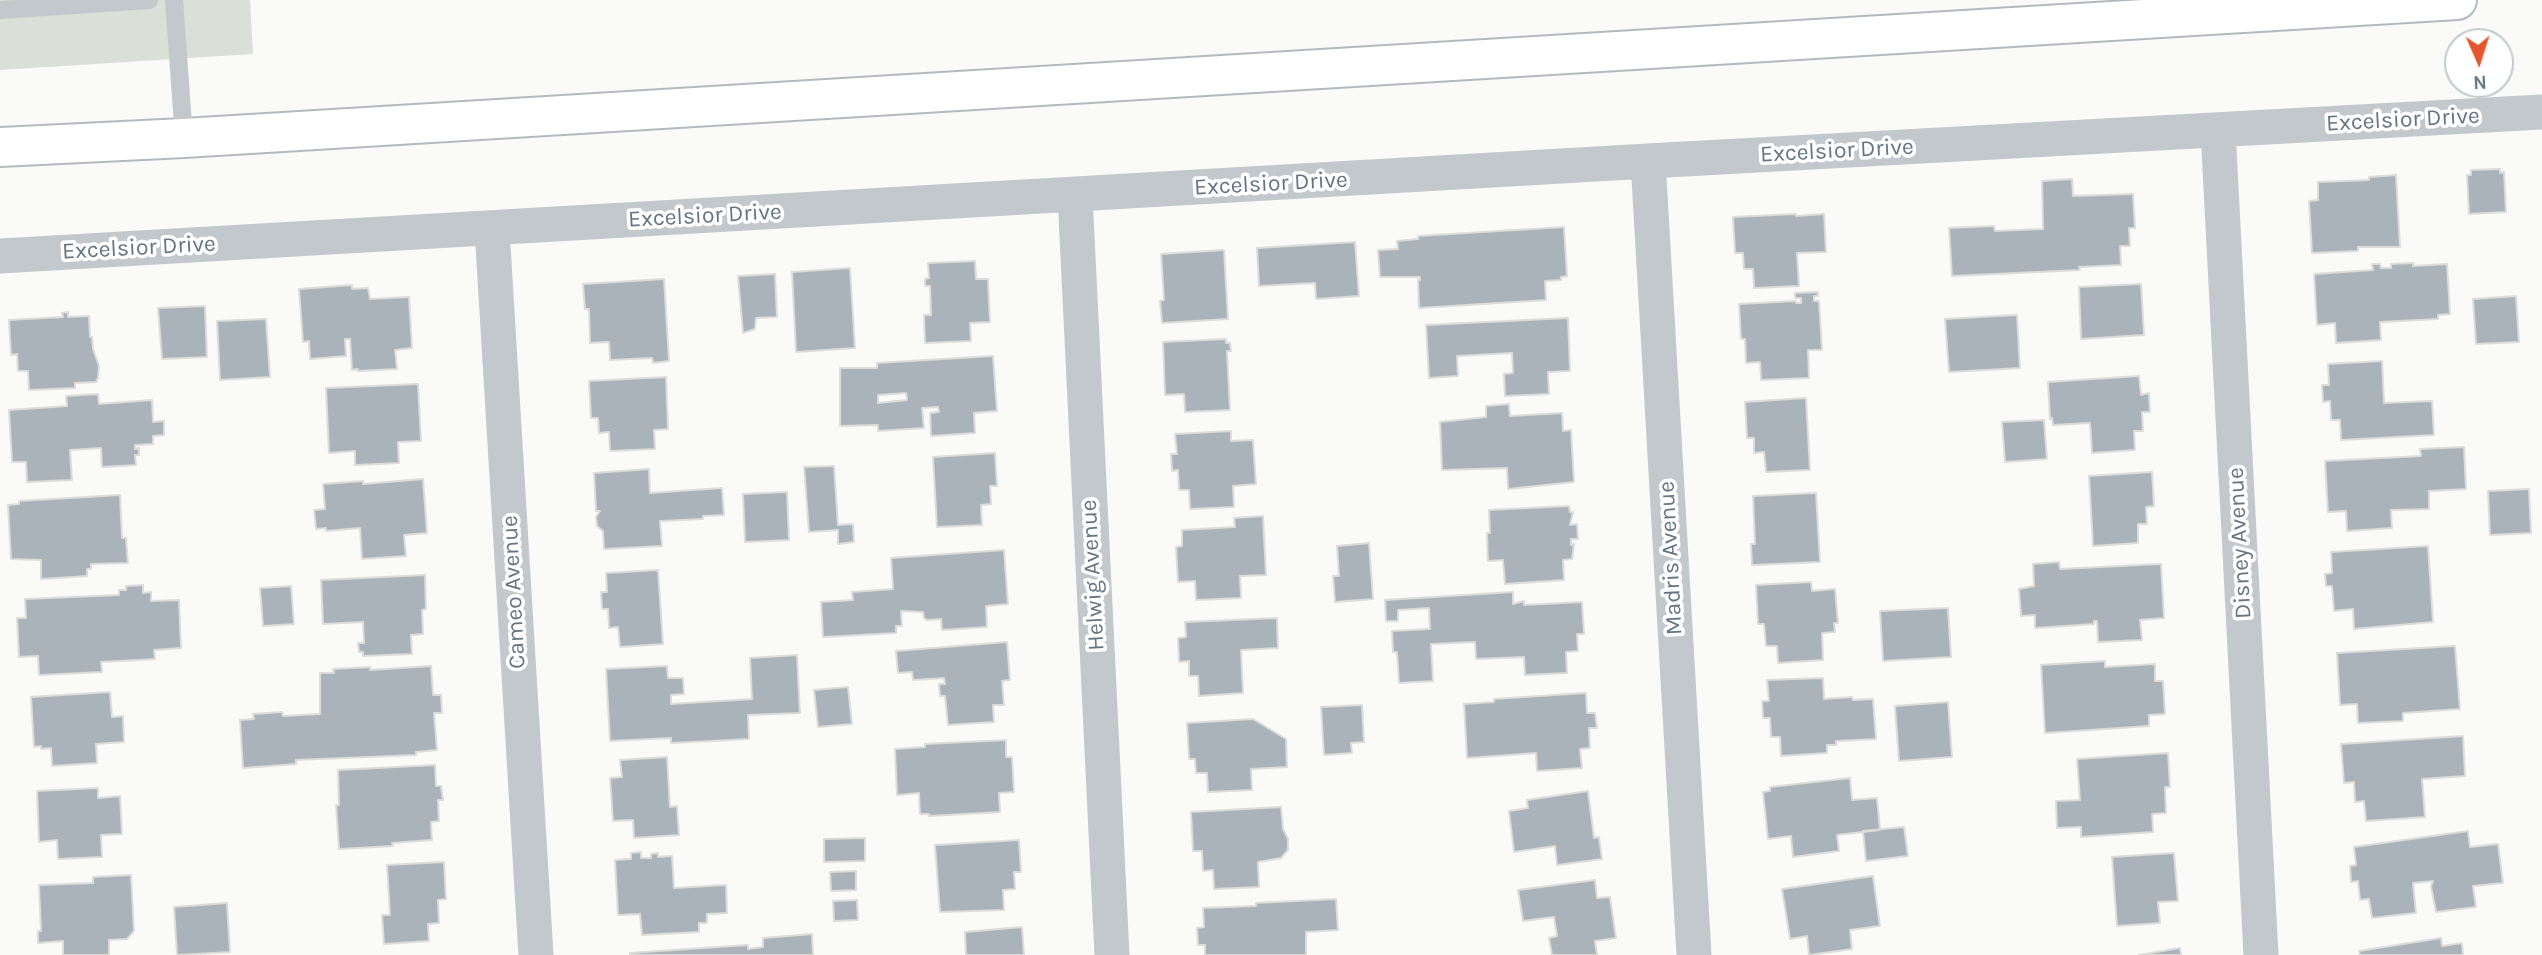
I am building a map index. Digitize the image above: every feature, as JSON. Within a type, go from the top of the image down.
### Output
[{"type":"main road","points":[[0,148],[2457,0]]},
{"type":"street","name":"Excelsior Drive","points":[[0,256],[2542,112]]},
{"type":"street","name":"Disney Avenue","points":[[2218,131],[2261,955]]},
{"type":"street","name":"Madris Avenue","points":[[1647,161],[1694,955]]},
{"type":"street","name":"Helwig Avenue","points":[[1075,195],[1112,955]]},
{"type":"street","name":"Cameo Avenue","points":[[492,229],[536,955]]},
{"type":"lane","points":[[0,10],[43,4],[149,0]]},
{"type":"lane","points":[[174,0],[184,138]]},
{"type":"shaded area","points":[[0,0],[250,0],[253,54],[0,70]]},
{"type":"building","points":[[2500,169],[2500,173],[2504,172],[2506,212],[2469,214],[2467,175],[2471,175],[2471,170]]},
{"type":"building","points":[[2396,175],[2400,247],[2358,247],[2358,251],[2312,253],[2309,201],[2318,200],[2318,182],[2369,180],[2369,177]]},
{"type":"building","points":[[2072,179],[2073,196],[2133,194],[2135,228],[2129,228],[2130,246],[2120,246],[2121,265],[2079,267],[2080,270],[1952,276],[1949,228],[1994,226],[1995,231],[2043,229],[2042,181]]},
{"type":"building","points":[[1824,214],[1826,252],[1797,253],[1799,286],[1754,288],[1753,269],[1744,269],[1743,253],[1735,253],[1733,217]]},
{"type":"building","points":[[1564,227],[1567,276],[1561,277],[1561,280],[1545,281],[1546,300],[1419,308],[1420,277],[1380,277],[1378,250],[1398,249],[1397,241],[1418,239],[1418,236]]},
{"type":"building","points":[[1355,242],[1359,296],[1316,299],[1315,283],[1259,286],[1257,248]]},
{"type":"building","points":[[1224,250],[1228,319],[1162,323],[1160,301],[1164,300],[1161,254]]},
{"type":"building","points":[[975,261],[976,279],[988,279],[990,322],[970,323],[971,341],[925,343],[924,315],[931,315],[930,286],[925,286],[925,279],[929,278],[928,263]]},
{"type":"building","points":[[2413,263],[2413,266],[2447,264],[2450,314],[2438,315],[2438,319],[2380,322],[2381,340],[2336,343],[2335,323],[2317,325],[2314,274],[2373,270],[2372,264],[2391,268],[2391,264]]},
{"type":"building","points":[[850,268],[855,348],[796,352],[792,272]]},
{"type":"building","points":[[775,274],[777,317],[756,318],[755,329],[743,333],[738,276]]},
{"type":"building","points":[[664,279],[669,361],[653,363],[652,358],[610,360],[609,342],[590,343],[589,309],[585,309],[583,284]]},
{"type":"building","points":[[2141,284],[2144,335],[2081,339],[2079,287]]},
{"type":"building","points":[[352,285],[352,289],[368,288],[370,299],[409,297],[412,348],[395,350],[397,369],[352,370],[350,339],[345,339],[346,356],[310,359],[309,341],[303,342],[299,289]]},
{"type":"building","points":[[1818,292],[1814,301],[1819,301],[1822,350],[1808,350],[1809,378],[1761,380],[1760,362],[1746,363],[1745,339],[1741,339],[1739,304],[1801,303],[1801,298],[1795,298],[1795,293]]},
{"type":"building","points":[[2516,296],[2519,342],[2476,344],[2473,299]]},
{"type":"building","points":[[205,306],[207,357],[162,359],[158,308]]},
{"type":"building","points":[[68,312],[68,317],[89,316],[90,337],[99,366],[96,382],[75,383],[75,388],[29,390],[28,371],[18,371],[17,354],[11,355],[9,320],[63,317],[62,313]]},
{"type":"building","points":[[2017,315],[2020,368],[1949,372],[1945,319]]},
{"type":"building","points":[[1568,318],[1570,371],[1548,372],[1549,394],[1505,396],[1504,374],[1513,373],[1512,353],[1457,356],[1458,376],[1429,378],[1426,325]]},
{"type":"building","points":[[266,319],[270,377],[220,380],[217,321]]},
{"type":"building","points":[[1226,339],[1226,343],[1230,343],[1231,351],[1227,351],[1230,410],[1185,412],[1184,394],[1165,395],[1163,342]]},
{"type":"building","points":[[993,356],[997,411],[974,413],[975,433],[931,436],[930,413],[939,412],[938,407],[922,408],[924,428],[878,431],[878,425],[840,426],[840,368],[877,368],[877,363]],"holes":[[[906,393],[907,400],[878,403],[878,395]]]},
{"type":"building","points":[[2382,361],[2384,403],[2432,401],[2434,435],[2341,440],[2340,420],[2331,420],[2330,401],[2323,402],[2322,385],[2329,385],[2328,364]]},
{"type":"building","points":[[2139,376],[2141,395],[2149,393],[2150,412],[2142,412],[2143,431],[2134,431],[2135,450],[2092,453],[2090,423],[2053,425],[2052,418],[2050,419],[2048,382]]},
{"type":"building","points":[[666,377],[668,429],[654,430],[655,449],[610,451],[609,432],[599,433],[598,418],[591,418],[589,381]]},
{"type":"building","points":[[418,384],[421,441],[398,442],[399,463],[355,465],[355,451],[329,453],[326,388]]},
{"type":"building","points":[[98,394],[99,404],[152,400],[153,422],[164,421],[164,435],[153,436],[153,444],[135,445],[135,449],[139,448],[139,455],[135,455],[136,465],[102,467],[101,448],[70,450],[72,480],[27,482],[26,462],[12,462],[9,410],[67,406],[66,396]]},
{"type":"building","points":[[1806,398],[1810,470],[1766,472],[1764,452],[1754,453],[1754,438],[1747,438],[1745,402]]},
{"type":"building","points":[[1509,404],[1510,416],[1562,413],[1563,431],[1571,430],[1574,482],[1508,489],[1507,468],[1442,470],[1440,422],[1486,417],[1486,406]]},
{"type":"building","points":[[2044,420],[2047,459],[2005,462],[2002,422]]},
{"type":"building","points":[[1231,431],[1231,441],[1253,440],[1256,484],[1233,486],[1234,507],[1190,509],[1189,490],[1179,490],[1178,470],[1172,471],[1171,454],[1177,454],[1175,434]]},
{"type":"building","points":[[2464,447],[2466,489],[2429,491],[2429,509],[2391,510],[2392,528],[2347,531],[2346,511],[2328,512],[2325,461],[2421,456],[2420,449]]},
{"type":"building","points":[[995,453],[997,486],[990,486],[991,504],[981,505],[982,525],[937,527],[933,457]]},
{"type":"building","points":[[834,466],[838,525],[853,524],[854,542],[838,544],[838,530],[809,532],[804,467]]},
{"type":"building","points":[[649,469],[650,493],[722,488],[724,515],[660,521],[662,546],[604,549],[603,531],[597,526],[596,517],[600,511],[596,511],[594,473]]},
{"type":"building","points":[[2152,472],[2154,506],[2146,507],[2147,524],[2138,524],[2138,543],[2093,546],[2089,476]]},
{"type":"building","points":[[423,479],[427,533],[404,535],[406,556],[362,559],[360,528],[326,531],[326,528],[316,529],[314,510],[325,509],[323,484]]},
{"type":"building","points":[[2529,489],[2531,533],[2490,535],[2488,491]]},
{"type":"building","points":[[787,492],[789,540],[745,542],[743,494]]},
{"type":"building","points":[[1816,493],[1820,562],[1752,565],[1751,544],[1755,544],[1753,496]]},
{"type":"building","points":[[120,495],[122,538],[126,538],[128,563],[91,564],[91,569],[87,569],[87,576],[41,579],[41,560],[11,559],[8,505],[19,504],[19,501]]},
{"type":"building","points":[[1569,506],[1570,512],[1573,512],[1570,525],[1577,524],[1578,539],[1571,539],[1571,545],[1574,544],[1572,559],[1563,560],[1564,580],[1505,584],[1503,560],[1488,561],[1489,510]]},
{"type":"building","points":[[1263,516],[1266,575],[1240,576],[1241,598],[1196,600],[1195,581],[1178,582],[1176,547],[1182,546],[1182,530],[1235,527],[1234,518]]},
{"type":"building","points":[[1369,543],[1373,599],[1335,602],[1333,576],[1339,576],[1337,546]]},
{"type":"building","points":[[2428,546],[2433,622],[2354,629],[2353,609],[2334,611],[2332,586],[2326,586],[2325,574],[2332,573],[2331,552]]},
{"type":"building","points":[[1004,550],[1008,604],[986,606],[987,627],[942,630],[941,619],[927,620],[923,612],[901,611],[902,626],[896,626],[896,633],[823,637],[821,602],[853,600],[852,592],[893,589],[891,558]]},
{"type":"building","points":[[2059,562],[2060,569],[2161,564],[2164,618],[2140,620],[2142,640],[2098,642],[2097,621],[2094,621],[2094,624],[2035,628],[2035,615],[2021,616],[2019,589],[2034,586],[2033,564]]},
{"type":"building","points":[[658,570],[663,644],[620,647],[618,627],[609,628],[608,609],[602,609],[601,592],[607,592],[606,573]]},
{"type":"building","points":[[425,575],[426,609],[422,610],[423,634],[411,635],[412,654],[363,656],[363,652],[359,652],[358,643],[364,643],[363,622],[323,624],[321,580]]},
{"type":"building","points":[[1811,582],[1812,591],[1835,589],[1838,623],[1834,623],[1835,632],[1822,633],[1823,660],[1778,663],[1777,646],[1766,646],[1764,624],[1758,624],[1756,585]]},
{"type":"building","points":[[143,585],[143,593],[151,592],[151,601],[179,600],[181,648],[154,650],[155,659],[101,662],[102,672],[39,675],[38,656],[19,657],[17,618],[26,618],[25,599],[119,595],[119,590],[126,590],[126,586]]},
{"type":"building","points":[[291,586],[294,624],[263,626],[260,588]]},
{"type":"building","points":[[1513,592],[1513,604],[1524,601],[1524,605],[1582,602],[1584,634],[1577,634],[1578,651],[1566,652],[1567,673],[1525,675],[1524,657],[1476,659],[1475,642],[1431,644],[1433,681],[1399,683],[1397,652],[1393,652],[1392,631],[1430,629],[1429,608],[1398,610],[1398,621],[1386,621],[1385,600]]},
{"type":"building","points":[[1948,608],[1951,657],[1883,661],[1880,611]]},
{"type":"building","points":[[1277,618],[1278,648],[1241,650],[1243,693],[1199,696],[1198,676],[1189,676],[1189,661],[1179,662],[1178,638],[1186,637],[1185,622]]},
{"type":"building","points":[[1007,642],[1010,680],[1002,681],[1004,705],[993,705],[994,722],[948,725],[945,696],[940,696],[939,684],[945,684],[944,678],[913,680],[912,672],[898,673],[896,651]]},
{"type":"building","points":[[2455,646],[2460,709],[2403,713],[2403,721],[2358,723],[2357,704],[2340,705],[2337,653]]},
{"type":"building","points":[[797,655],[800,713],[748,715],[749,739],[671,743],[671,738],[610,741],[606,669],[667,666],[668,678],[683,678],[684,694],[671,695],[671,704],[752,699],[750,658]]},
{"type":"building","points":[[2105,661],[2105,667],[2155,664],[2155,681],[2163,681],[2165,714],[2149,715],[2149,726],[2045,733],[2041,665]]},
{"type":"building","points":[[431,666],[433,695],[441,695],[442,713],[434,713],[437,750],[416,752],[416,755],[296,760],[296,764],[243,768],[240,720],[254,719],[253,714],[320,714],[320,673],[334,673],[333,669],[370,667],[370,670]]},
{"type":"building","points":[[1823,678],[1824,699],[1873,699],[1876,739],[1836,741],[1836,745],[1827,745],[1827,753],[1781,756],[1780,737],[1771,737],[1770,718],[1763,718],[1762,701],[1769,701],[1767,680]]},
{"type":"building","points":[[848,687],[852,724],[818,727],[814,690]]},
{"type":"building","points":[[110,692],[112,717],[123,716],[124,742],[96,744],[97,763],[52,766],[51,748],[34,747],[31,697]]},
{"type":"building","points":[[1586,693],[1587,713],[1595,713],[1597,728],[1589,728],[1590,748],[1580,749],[1582,768],[1537,771],[1536,753],[1467,758],[1464,704],[1494,702],[1494,699]]},
{"type":"building","points":[[1948,702],[1952,757],[1899,761],[1895,706]]},
{"type":"building","points":[[1362,705],[1364,742],[1351,743],[1352,753],[1324,755],[1321,707]]},
{"type":"building","points":[[1253,719],[1286,739],[1287,767],[1251,769],[1252,790],[1208,792],[1207,773],[1196,773],[1195,759],[1189,759],[1187,723]]},
{"type":"building","points":[[2463,736],[2465,776],[2422,779],[2425,817],[2366,821],[2364,801],[2355,802],[2354,782],[2344,783],[2341,744]]},
{"type":"building","points":[[1006,740],[1006,757],[1012,757],[1014,792],[999,793],[1000,812],[929,816],[920,814],[919,793],[897,795],[895,749],[925,747],[925,744]]},
{"type":"building","points":[[2168,753],[2170,787],[2165,787],[2166,813],[2152,814],[2153,832],[2081,837],[2081,827],[2057,828],[2056,801],[2080,800],[2077,759]]},
{"type":"building","points":[[667,757],[670,807],[677,806],[679,835],[634,838],[633,820],[613,821],[610,778],[622,777],[620,760]]},
{"type":"building","points":[[435,765],[436,786],[441,786],[443,800],[438,800],[439,821],[431,822],[432,840],[392,843],[393,846],[339,849],[336,805],[339,805],[338,770]]},
{"type":"building","points":[[1850,778],[1852,800],[1877,798],[1880,830],[1837,835],[1839,851],[1793,857],[1791,836],[1768,839],[1763,792],[1770,791],[1770,787]]},
{"type":"building","points":[[98,788],[98,798],[120,796],[122,834],[101,835],[102,857],[58,859],[57,840],[39,842],[37,791]]},
{"type":"building","points":[[1588,791],[1594,838],[1599,837],[1602,859],[1557,865],[1555,846],[1514,852],[1509,811],[1528,808],[1527,800]]},
{"type":"building","points":[[1281,807],[1288,850],[1281,858],[1258,862],[1259,887],[1214,889],[1213,870],[1203,871],[1202,851],[1193,851],[1191,812]]},
{"type":"building","points":[[1904,827],[1908,856],[1866,861],[1863,831]]},
{"type":"building","points":[[2468,831],[2470,847],[2498,844],[2503,883],[2473,886],[2476,907],[2436,912],[2431,886],[2433,881],[2413,883],[2416,913],[2372,918],[2369,899],[2360,900],[2358,881],[2351,882],[2350,866],[2356,865],[2354,847]]},
{"type":"building","points":[[865,838],[865,861],[824,862],[824,839]]},
{"type":"building","points":[[1019,840],[1021,872],[1014,872],[1015,889],[1003,890],[1004,910],[940,912],[935,845]]},
{"type":"building","points":[[641,852],[641,858],[651,858],[651,854],[658,853],[658,857],[672,856],[674,888],[726,885],[727,913],[707,914],[707,923],[699,923],[699,932],[642,935],[640,914],[618,915],[615,860],[631,859],[631,853]]},
{"type":"building","points":[[2174,853],[2178,901],[2158,902],[2160,923],[2117,926],[2112,857]]},
{"type":"building","points":[[444,862],[446,899],[438,900],[439,923],[428,924],[429,941],[384,944],[382,915],[390,915],[387,865]]},
{"type":"building","points":[[856,871],[856,890],[831,891],[830,872]]},
{"type":"building","points":[[131,875],[134,931],[127,939],[109,940],[109,955],[63,955],[63,941],[38,943],[38,931],[41,931],[39,885],[93,883],[93,877]]},
{"type":"building","points":[[1873,876],[1880,926],[1850,930],[1852,949],[1809,955],[1807,936],[1790,939],[1782,889]]},
{"type":"building","points":[[1595,880],[1597,898],[1610,897],[1616,938],[1595,941],[1597,955],[1552,955],[1549,938],[1557,936],[1554,917],[1523,921],[1518,890]]},
{"type":"building","points":[[1336,899],[1338,930],[1306,932],[1306,955],[1205,955],[1205,945],[1198,945],[1197,928],[1204,927],[1203,908]]},
{"type":"building","points":[[857,900],[858,920],[834,921],[833,901]]},
{"type":"building","points":[[227,903],[230,952],[177,955],[174,907]]},
{"type":"building","points":[[1022,927],[1024,955],[966,955],[965,932]]},
{"type":"building","points":[[812,934],[813,955],[630,955],[748,945],[748,949],[763,947],[763,938]]},
{"type":"building","points":[[2441,938],[2442,946],[2462,943],[2463,955],[2360,955],[2359,951]]},
{"type":"building","points":[[2180,948],[2181,955],[2139,955]]}]
